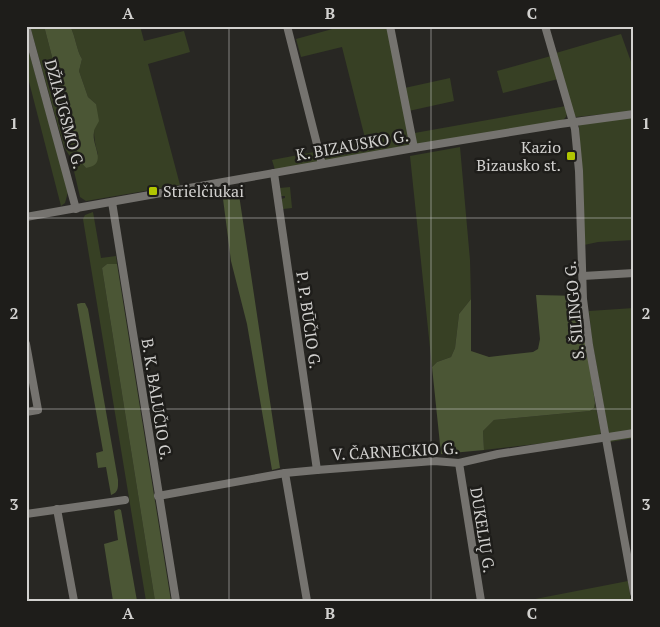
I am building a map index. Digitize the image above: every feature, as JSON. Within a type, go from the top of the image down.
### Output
[{"type":"street","name":"DŽIAUGSMO G.","points":[[26,26],[76,209]]},
{"type":"street","points":[[287,26],[322,164]]},
{"type":"street","points":[[390,26],[414,148]]},
{"type":"street","name":"S. ŠILINGO G.","points":[[545,26],[576,134],[584,299],[589,345],[634,593]]},
{"type":"street","name":"K. BIZAUSKO G.","points":[[26,217],[414,148],[634,114]]},
{"type":"street","name":"P. P. BŪČIO G.","points":[[274,173],[317,470]]},
{"type":"street","name":"B. K. BALUČIO G.","points":[[112,202],[176,601]]},
{"type":"street","points":[[583,276],[634,272]]},
{"type":"street","points":[[26,344],[38,410],[26,412]]},
{"type":"street","name":"V. ČARNECKIO G.","points":[[158,496],[285,473],[434,460],[458,463],[498,454],[634,432]]},
{"type":"street","name":"DUKELIŲ G.","points":[[458,463],[481,601]]},
{"type":"street","points":[[285,473],[307,601]]},
{"type":"street","points":[[26,514],[126,500]]},
{"type":"street","points":[[57,509],[74,601]]},
{"type":"green space","points":[[30,26],[44,26],[79,160],[86,168],[98,154],[94,135],[96,104],[88,97],[79,71],[82,59],[70,26],[140,26],[144,41],[184,31],[190,52],[148,64],[180,185],[86,201],[80,197],[71,158],[64,147]]},
{"type":"green space","points":[[44,26],[70,26],[74,34],[82,59],[79,71],[88,97],[96,104],[99,121],[94,130],[98,159],[97,163],[93,166],[86,168],[79,160]]},
{"type":"green space","points":[[336,26],[387,26],[400,89],[450,78],[454,101],[404,112],[409,134],[566,106],[566,116],[563,120],[275,170],[272,160],[366,142],[342,47],[301,57],[296,39],[336,28]]},
{"type":"green space","points":[[621,34],[634,70],[634,111],[574,116],[556,53]]},
{"type":"green space","points":[[26,41],[68,192],[65,203],[61,206],[26,70]]},
{"type":"green space","points":[[551,56],[558,79],[503,93],[497,71]]},
{"type":"green space","points":[[634,117],[634,240],[598,242],[584,245],[579,125]]},
{"type":"green space","points":[[460,147],[470,260],[471,299],[459,314],[455,348],[451,357],[437,362],[432,367],[410,156]]},
{"type":"green space","points":[[290,187],[292,208],[283,209],[281,199],[285,198],[285,196],[281,196],[280,188]]},
{"type":"green space","points":[[238,188],[280,468],[272,470],[247,324],[231,261],[222,191]]},
{"type":"green space","points":[[93,212],[101,258],[116,256],[117,264],[107,264],[102,268],[155,601],[146,601],[83,219],[85,215]]},
{"type":"green space","points":[[107,264],[117,264],[171,601],[155,601],[102,268]]},
{"type":"green space","points":[[536,295],[580,296],[595,403],[594,408],[590,411],[494,420],[483,431],[484,450],[441,454],[432,367],[437,362],[451,357],[455,348],[459,314],[471,299],[471,351],[489,357],[533,352],[538,349],[540,339]]},
{"type":"green space","points":[[85,303],[88,309],[118,480],[117,491],[111,495],[106,467],[98,468],[96,453],[103,451],[77,304]]},
{"type":"green space","points":[[634,308],[634,438],[610,442],[592,340],[589,311]]},
{"type":"green space","points":[[595,403],[601,433],[596,437],[484,450],[483,431],[494,420],[590,411],[594,408]]},
{"type":"green space","points":[[121,510],[137,601],[113,601],[104,544],[118,540],[114,511]]},
{"type":"green space","points":[[628,581],[631,601],[525,601]]},
{"type":"place","name":"Kazio Bizausko st.","points":[[571,156]]},
{"type":"place","name":"Strielčiukai","points":[[153,191]]}]
